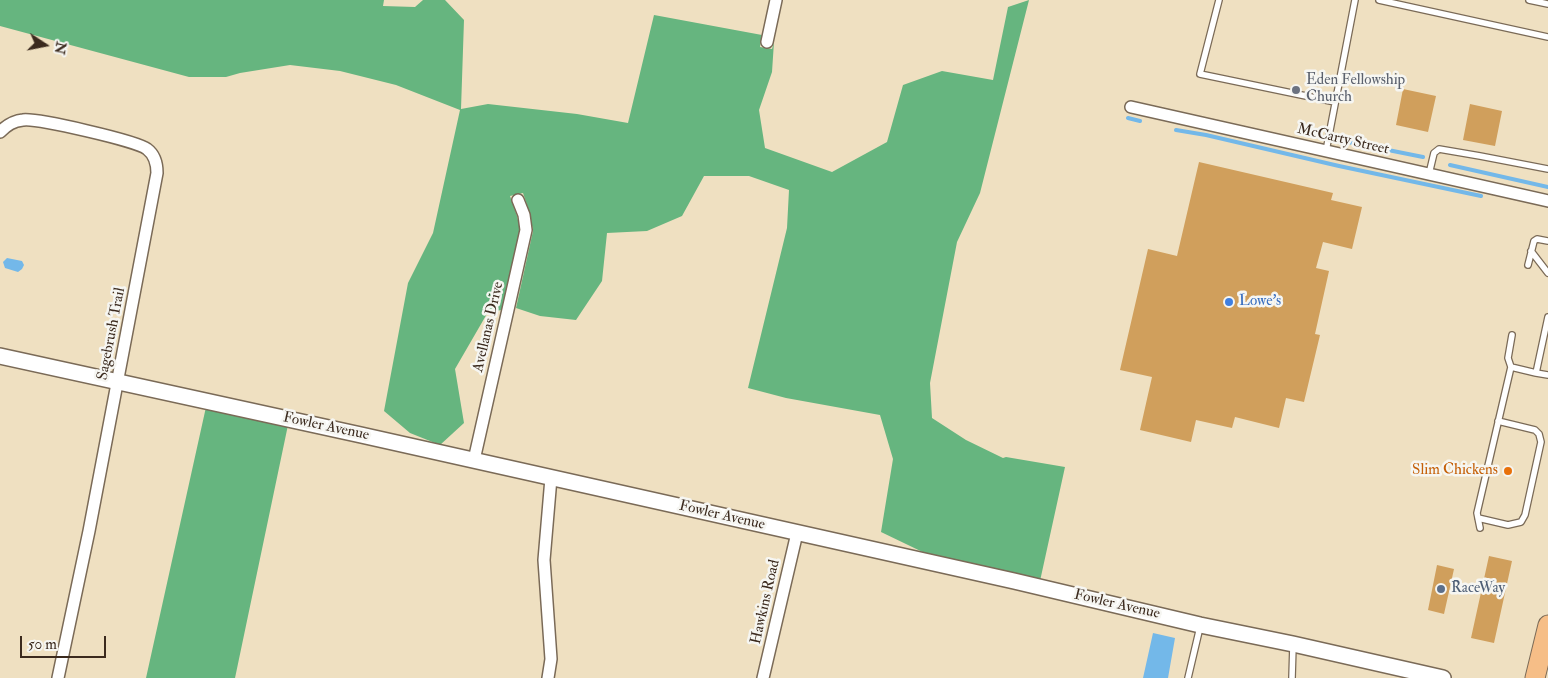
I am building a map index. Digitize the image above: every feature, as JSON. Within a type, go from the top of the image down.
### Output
[{"type":"main road","points":[[1535,678],[1548,625]]},
{"type":"street","points":[[767,42],[776,0]]},
{"type":"street","name":"McCarty Street","points":[[1131,107],[1548,201]]},
{"type":"street","name":"Sagebrush Trail","points":[[0,132],[6,126],[25,119],[140,145],[153,156],[157,164],[158,173],[89,531],[58,678]]},
{"type":"street","name":"Avellanas Drive","points":[[474,460],[526,230],[524,215],[518,200]]},
{"type":"street","name":"Fowler Avenue","points":[[0,356],[797,532],[1200,625],[1442,678]]},
{"type":"street","points":[[548,678],[551,660],[544,560],[551,478]]},
{"type":"street","name":"Hawkins Road","points":[[763,678],[797,532]]},
{"type":"lane","points":[[1219,0],[1200,74],[1336,102]]},
{"type":"lane","points":[[1326,151],[1355,0]]},
{"type":"lane","points":[[1379,0],[1548,37]]},
{"type":"lane","points":[[1530,0],[1548,4]]},
{"type":"lane","points":[[1429,174],[1434,153],[1438,149],[1548,170]]},
{"type":"lane","points":[[1528,265],[1532,244],[1537,239],[1548,241]]},
{"type":"lane","points":[[1531,251],[1548,273]]},
{"type":"lane","points":[[1536,373],[1548,318]]},
{"type":"lane","points":[[1480,528],[1477,513],[1511,367],[1508,358],[1512,335]]},
{"type":"lane","points":[[1511,367],[1548,376]]},
{"type":"lane","points":[[1478,518],[1508,525],[1521,522],[1526,516],[1541,442],[1539,434],[1535,430],[1498,421]]},
{"type":"lane","points":[[1188,678],[1200,625]]},
{"type":"lane","points":[[1292,678],[1293,644]]},
{"type":"green space","points":[[0,0],[384,0],[383,6],[415,7],[423,0],[445,0],[464,20],[461,109],[488,104],[577,114],[628,123],[654,15],[762,35],[760,47],[772,49],[774,42],[772,72],[759,110],[765,148],[832,172],[887,142],[903,85],[942,71],[993,80],[1008,7],[1029,0],[980,193],[957,242],[930,383],[932,418],[966,440],[1003,458],[1065,467],[1040,581],[933,557],[881,532],[893,459],[880,415],[786,398],[748,388],[787,228],[789,190],[749,176],[704,176],[682,216],[647,231],[607,233],[602,281],[576,320],[540,316],[516,308],[533,231],[523,193],[510,196],[520,229],[502,310],[488,312],[455,369],[464,423],[440,445],[410,433],[384,411],[408,283],[433,233],[460,110],[396,85],[340,71],[290,65],[226,77],[189,77],[0,26]]},
{"type":"green space","points":[[206,407],[288,425],[235,678],[146,678]]},
{"type":"water","points":[[7,258],[22,261],[24,265],[22,269],[18,272],[5,268],[3,262]]},
{"type":"water","points":[[1153,633],[1175,638],[1168,678],[1143,678]]},
{"type":"building","points":[[1403,89],[1436,96],[1428,132],[1396,125]]},
{"type":"building","points":[[1470,104],[1502,111],[1495,146],[1463,140]]},
{"type":"building","name":"Lowe's","points":[[1199,162],[1333,193],[1331,200],[1362,207],[1352,249],[1323,242],[1316,268],[1329,271],[1315,334],[1320,335],[1304,402],[1286,398],[1279,428],[1235,417],[1232,428],[1196,420],[1191,442],[1140,430],[1152,377],[1120,370],[1148,249],[1177,256]]},
{"type":"building","points":[[1489,556],[1512,561],[1494,643],[1471,638]]},
{"type":"building","name":"RaceWay","points":[[1437,565],[1454,569],[1444,614],[1428,610]]},
{"type":"waterway","points":[[1128,118],[1140,121]]},
{"type":"waterway","points":[[1176,130],[1481,196]]},
{"type":"waterway","points":[[1343,141],[1423,157]]},
{"type":"waterway","points":[[1450,165],[1548,187]]},
{"type":"place","name":"Eden Fellowship Church","points":[[1296,90]]},
{"type":"place","name":"Lowe's","points":[[1229,302]]},
{"type":"place","name":"Slim Chickens","points":[[1508,471]]},
{"type":"place","name":"RaceWay","points":[[1441,589]]}]
